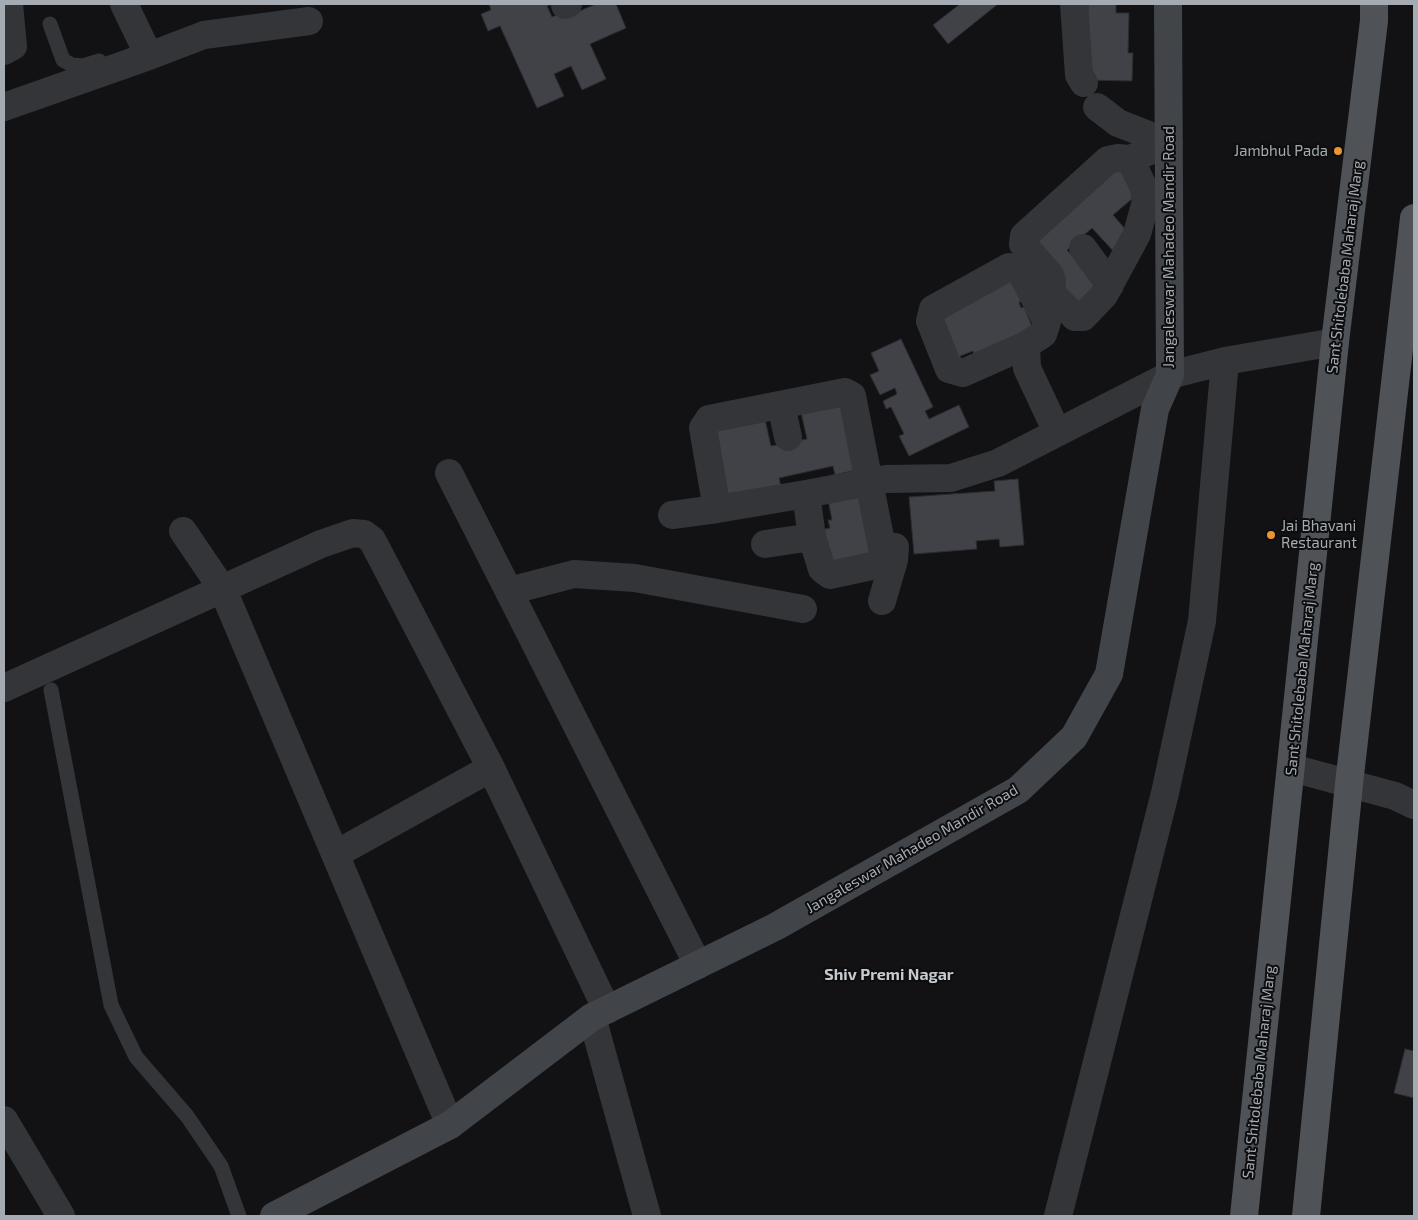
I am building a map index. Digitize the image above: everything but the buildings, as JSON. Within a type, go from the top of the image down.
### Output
[{"type":"main road","name":"Jangaleswar Mahadeo Mandir Road","points":[[274,1216],[450,1125],[599,1014],[775,927],[1018,790],[1074,737],[1110,674],[1154,409],[1170,375],[1168,4]]},
{"type":"main road","name":"Sant Shitolebaba Maharaj Marg","points":[[1244,1216],[1335,342],[1374,22],[1374,4]]},
{"type":"main road","points":[[1306,1216],[1349,784],[1414,218]]},
{"type":"street","points":[[4,51],[13,46],[9,4]]},
{"type":"street","points":[[124,4],[148,56]]},
{"type":"street","points":[[1074,4],[1079,75],[1084,83]]},
{"type":"street","points":[[4,108],[204,35],[309,21]]},
{"type":"street","points":[[1097,107],[1118,123],[1169,143]]},
{"type":"street","points":[[1130,160],[1144,188],[1146,201],[1137,234],[1104,295],[1083,317],[1075,317],[1050,293],[1052,281],[1050,275],[1023,244],[1024,236],[1108,160],[1118,158],[1130,160],[1169,143]]},
{"type":"street","points":[[1083,248],[1110,284]]},
{"type":"street","points":[[672,515],[877,481],[951,478],[998,463],[1170,375],[1225,361],[1335,342]]},
{"type":"street","points":[[1026,345],[1027,368],[1057,432]]},
{"type":"street","points":[[1058,1216],[1165,793],[1202,621],[1225,361]]},
{"type":"street","points":[[717,509],[703,428],[709,419],[845,392],[852,396],[895,541],[894,560],[882,601]]},
{"type":"street","points":[[781,405],[788,437]]},
{"type":"street","points":[[450,473],[698,965]]},
{"type":"street","points":[[806,494],[812,537],[822,569],[830,575],[881,564],[884,557],[877,481]]},
{"type":"street","points":[[183,531],[223,590],[450,1125]]},
{"type":"street","points":[[4,688],[337,537],[353,533],[364,534],[372,540],[491,768],[599,1014],[647,1216]]},
{"type":"street","points":[[765,544],[812,537]]},
{"type":"street","points":[[509,591],[574,574],[635,578],[803,609]]},
{"type":"street","points":[[336,854],[491,768]]},
{"type":"street","points":[[1292,768],[1395,796],[1414,805]]},
{"type":"street","points":[[5,1127],[62,1216]]},
{"type":"lane","points":[[50,24],[63,60],[72,65],[83,66],[114,58],[118,59],[121,66]]},
{"type":"lane","points":[[51,690],[111,1004],[136,1056],[187,1116],[220,1166],[239,1216]]},
{"type":"place","name":"Jambhul Pada","points":[[1338,151]]},
{"type":"place","name":"Jai Bhavani Restaurant","points":[[1271,535]]},
{"type":"district","name":"Shiv Premi Nagar","points":[[889,975]]}]
